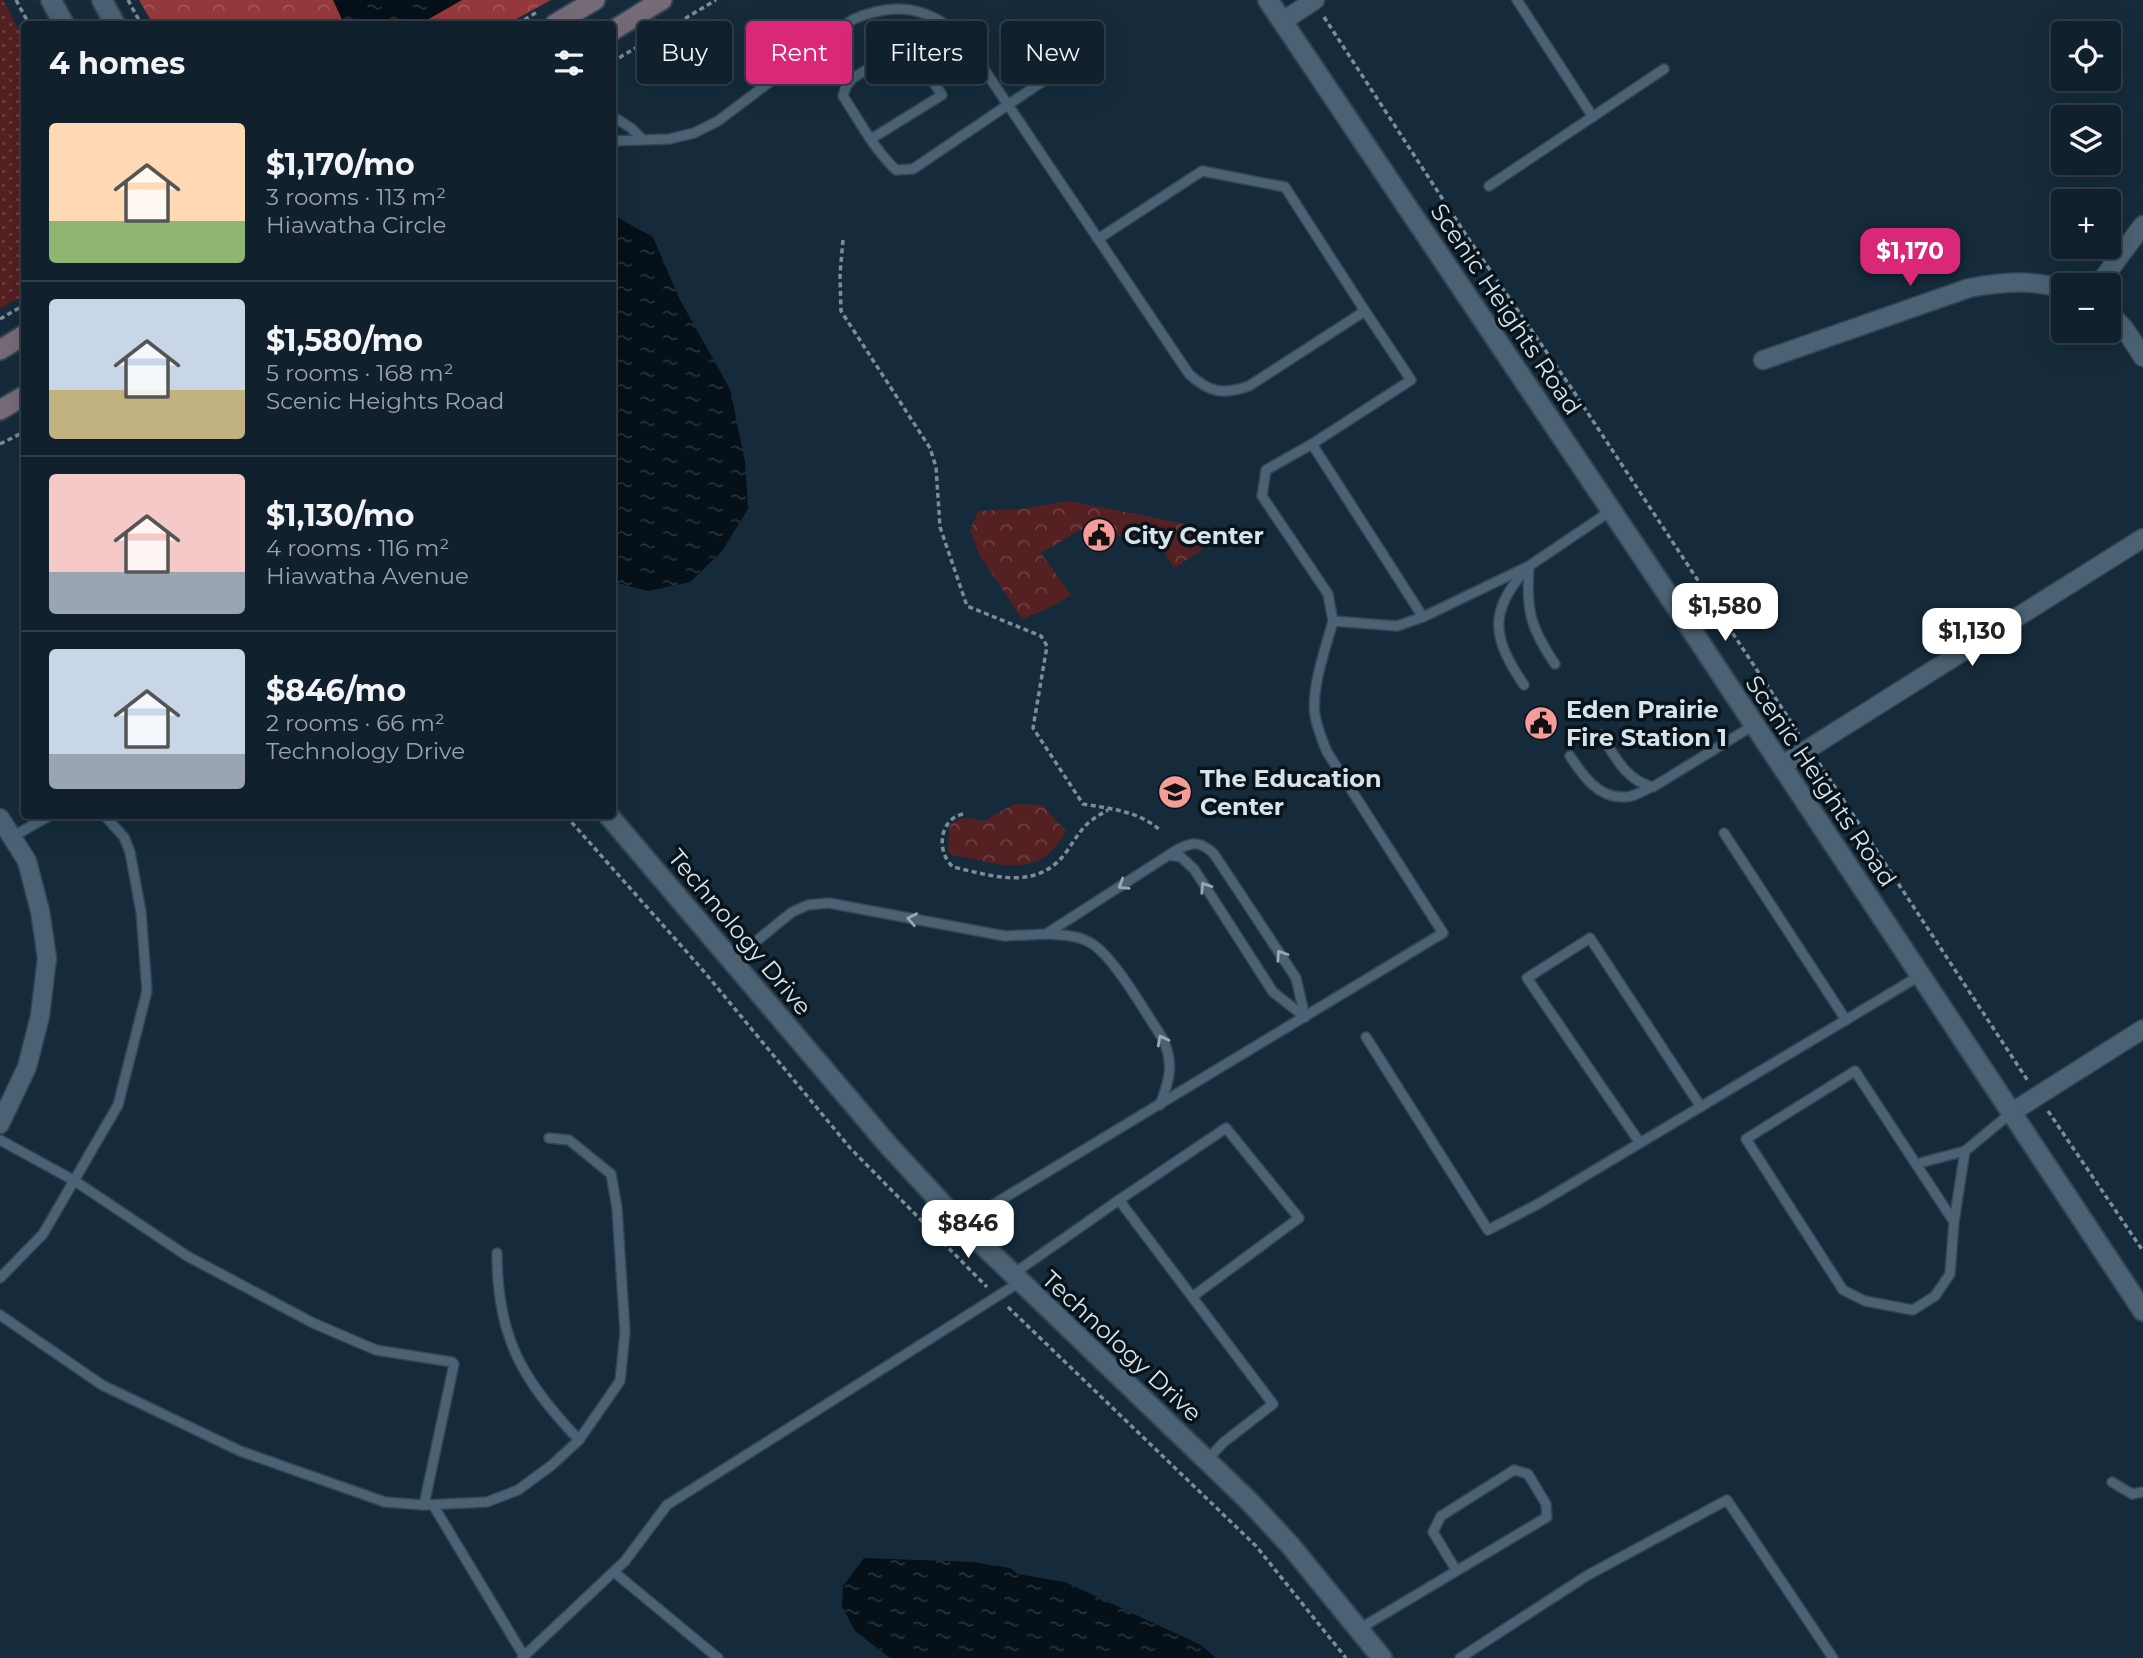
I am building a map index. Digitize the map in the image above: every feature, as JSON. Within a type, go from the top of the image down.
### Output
[{"type":"main road","points":[[560,21],[595,0]]},
{"type":"main road","points":[[616,29],[662,0]]},
{"type":"main road","points":[[0,350],[21,337]]},
{"type":"main road","points":[[0,410],[21,398]]},
{"type":"street","points":[[51,0],[62,21]]},
{"type":"street","points":[[102,0],[113,21]]},
{"type":"street","name":"Scenic Heights Road","points":[[1268,0],[1612,510],[2143,1311]]},
{"type":"street","points":[[1283,21],[1314,1]]},
{"type":"street","points":[[2107,273],[2143,225]]},
{"type":"street","points":[[1763,360],[1969,288],[2005,281],[2051,286]]},
{"type":"street","points":[[2121,325],[2143,356]]},
{"type":"street","points":[[1781,766],[2143,538]]},
{"type":"street","name":"Technology Drive","points":[[612,819],[889,1146],[1016,1279],[1207,1460],[1290,1545],[1382,1658]]},
{"type":"street","points":[[0,1124],[27,1067],[40,1016],[47,958],[40,911],[27,861],[1,820]]},
{"type":"street","points":[[2012,1112],[2143,1029]]},
{"type":"lane","points":[[1517,0],[1593,117]]},
{"type":"lane","points":[[616,141],[669,139],[694,132],[718,121],[852,20],[870,11],[911,9],[934,16],[953,28],[965,41],[1189,374],[1202,386],[1217,391],[1233,391],[1250,386],[1365,311]]},
{"type":"lane","points":[[871,139],[942,95],[928,74],[911,58],[887,57],[853,78],[846,86],[843,96],[883,158],[896,170],[913,169],[1040,84]]},
{"type":"lane","points":[[1489,186],[1664,69]]},
{"type":"lane","points":[[616,119],[631,128],[643,141]]},
{"type":"lane","points":[[961,1224],[1443,933],[1327,752],[1318,732],[1314,712],[1316,691],[1333,621],[1328,594],[1262,496],[1266,470],[1312,444],[1411,380],[1286,187],[1202,171],[1098,239]]},
{"type":"lane","points":[[1312,444],[1423,617]]},
{"type":"lane","points":[[1333,621],[1397,626],[1423,617],[1529,566],[1612,510]]},
{"type":"lane","points":[[1529,566],[1527,596],[1532,624],[1555,664]]},
{"type":"lane","points":[[1524,685],[1507,660],[1500,639],[1499,611],[1510,588],[1529,566]]},
{"type":"lane","points":[[1570,756],[1585,779],[1607,795],[1628,798],[1653,787],[1754,725]]},
{"type":"lane","points":[[1601,735],[1624,770],[1640,784],[1653,787]]},
{"type":"lane","points":[[12,837],[44,819]]},
{"type":"lane","points":[[0,1278],[43,1234],[118,1105],[147,991],[142,912],[130,852],[124,837],[108,819]]},
{"type":"lane","points":[[1724,833],[1846,1020]]},
{"type":"lane","points":[[1046,934],[1169,855],[1194,842],[1214,854],[1296,978],[1305,1017]]},
{"type":"lane","points":[[1169,855],[1181,857],[1188,862],[1273,992],[1305,1017]]},
{"type":"lane","points":[[732,961],[778,921],[808,905],[829,903],[1005,936],[1076,936],[1105,953],[1163,1038],[1170,1054],[1170,1070],[1160,1105]]},
{"type":"lane","points":[[1640,1143],[1527,978],[1590,938],[1701,1107]]},
{"type":"lane","points":[[1366,1037],[1488,1230],[1538,1204],[1921,975]]},
{"type":"lane","points":[[1954,1222],[1855,1071],[1746,1139],[1843,1290],[1865,1301],[1913,1310],[1936,1296],[1950,1274],[1954,1222],[1965,1151]]},
{"type":"lane","points":[[1916,1164],[1965,1151],[2012,1112]]},
{"type":"lane","points":[[0,1140],[75,1181],[187,1256],[313,1323],[376,1350],[452,1362],[454,1364],[428,1505],[523,1657],[625,1561],[667,1505],[1016,1279],[1119,1200],[1226,1128],[1299,1218],[1192,1297]]},
{"type":"lane","points":[[0,1315],[102,1385],[240,1451],[385,1502],[428,1505],[487,1502],[517,1490],[552,1465],[579,1440],[620,1381],[625,1332],[617,1208],[611,1174],[569,1140],[549,1138]]},
{"type":"lane","points":[[1119,1200],[1273,1404],[1224,1442],[1207,1460]]},
{"type":"lane","points":[[496,1253],[497,1286],[503,1320],[515,1357],[532,1385],[579,1440]]},
{"type":"lane","points":[[1359,1629],[1547,1517],[1546,1504],[1528,1474],[1514,1470],[1441,1516],[1433,1532],[1457,1570]]},
{"type":"lane","points":[[2112,1482],[2132,1494],[2143,1492]]},
{"type":"lane","points":[[1460,1658],[1588,1575],[1727,1500],[1833,1658]]},
{"type":"lane","points":[[614,1572],[718,1658]]},
{"type":"path","points":[[16,0],[27,21]]},
{"type":"path","points":[[128,0],[139,21]]},
{"type":"path","points":[[616,60],[716,0]]},
{"type":"path","points":[[1314,1],[1470,241],[1572,389],[2143,1251]]},
{"type":"path","points":[[843,240],[841,311],[930,448],[936,467],[940,527],[967,606],[1041,636],[1047,646],[1033,728],[1083,804],[1149,820],[1161,831]]},
{"type":"path","points":[[0,318],[21,306]]},
{"type":"path","points":[[0,444],[21,434]]},
{"type":"path","points":[[963,814],[947,824],[941,850],[947,862],[953,867],[1015,879],[1037,874],[1054,865],[1090,820],[1110,809]]},
{"type":"green space","points":[[0,0],[3,0],[21,34],[21,297],[0,309]]},
{"type":"green space","points":[[139,0],[551,0],[512,21],[151,21]]},
{"type":"green space","points":[[1069,501],[1186,524],[1205,548],[1174,568],[1159,544],[1082,529],[1041,553],[1071,595],[1022,619],[979,554],[970,531],[978,511],[1022,509]]},
{"type":"green space","points":[[1014,804],[1042,805],[1066,831],[1043,858],[1030,864],[1001,865],[952,855],[948,851],[949,827],[957,820],[965,818],[984,821]]},
{"type":"water","points":[[333,0],[462,0],[425,21],[343,21]]},
{"type":"water","points":[[616,217],[653,237],[680,300],[730,389],[745,462],[748,509],[722,551],[690,582],[648,591],[616,583]]},
{"type":"water","points":[[864,1558],[973,1562],[1010,1568],[1018,1574],[1065,1582],[1201,1645],[1216,1658],[890,1658],[855,1631],[842,1606],[843,1586]]},
{"type":"place","name":"City Center","points":[[1099,535]]},
{"type":"place","name":"Eden Prairie Fire Station 1","points":[[1541,723]]},
{"type":"place","name":"The Education Center","points":[[1175,792]]}]
